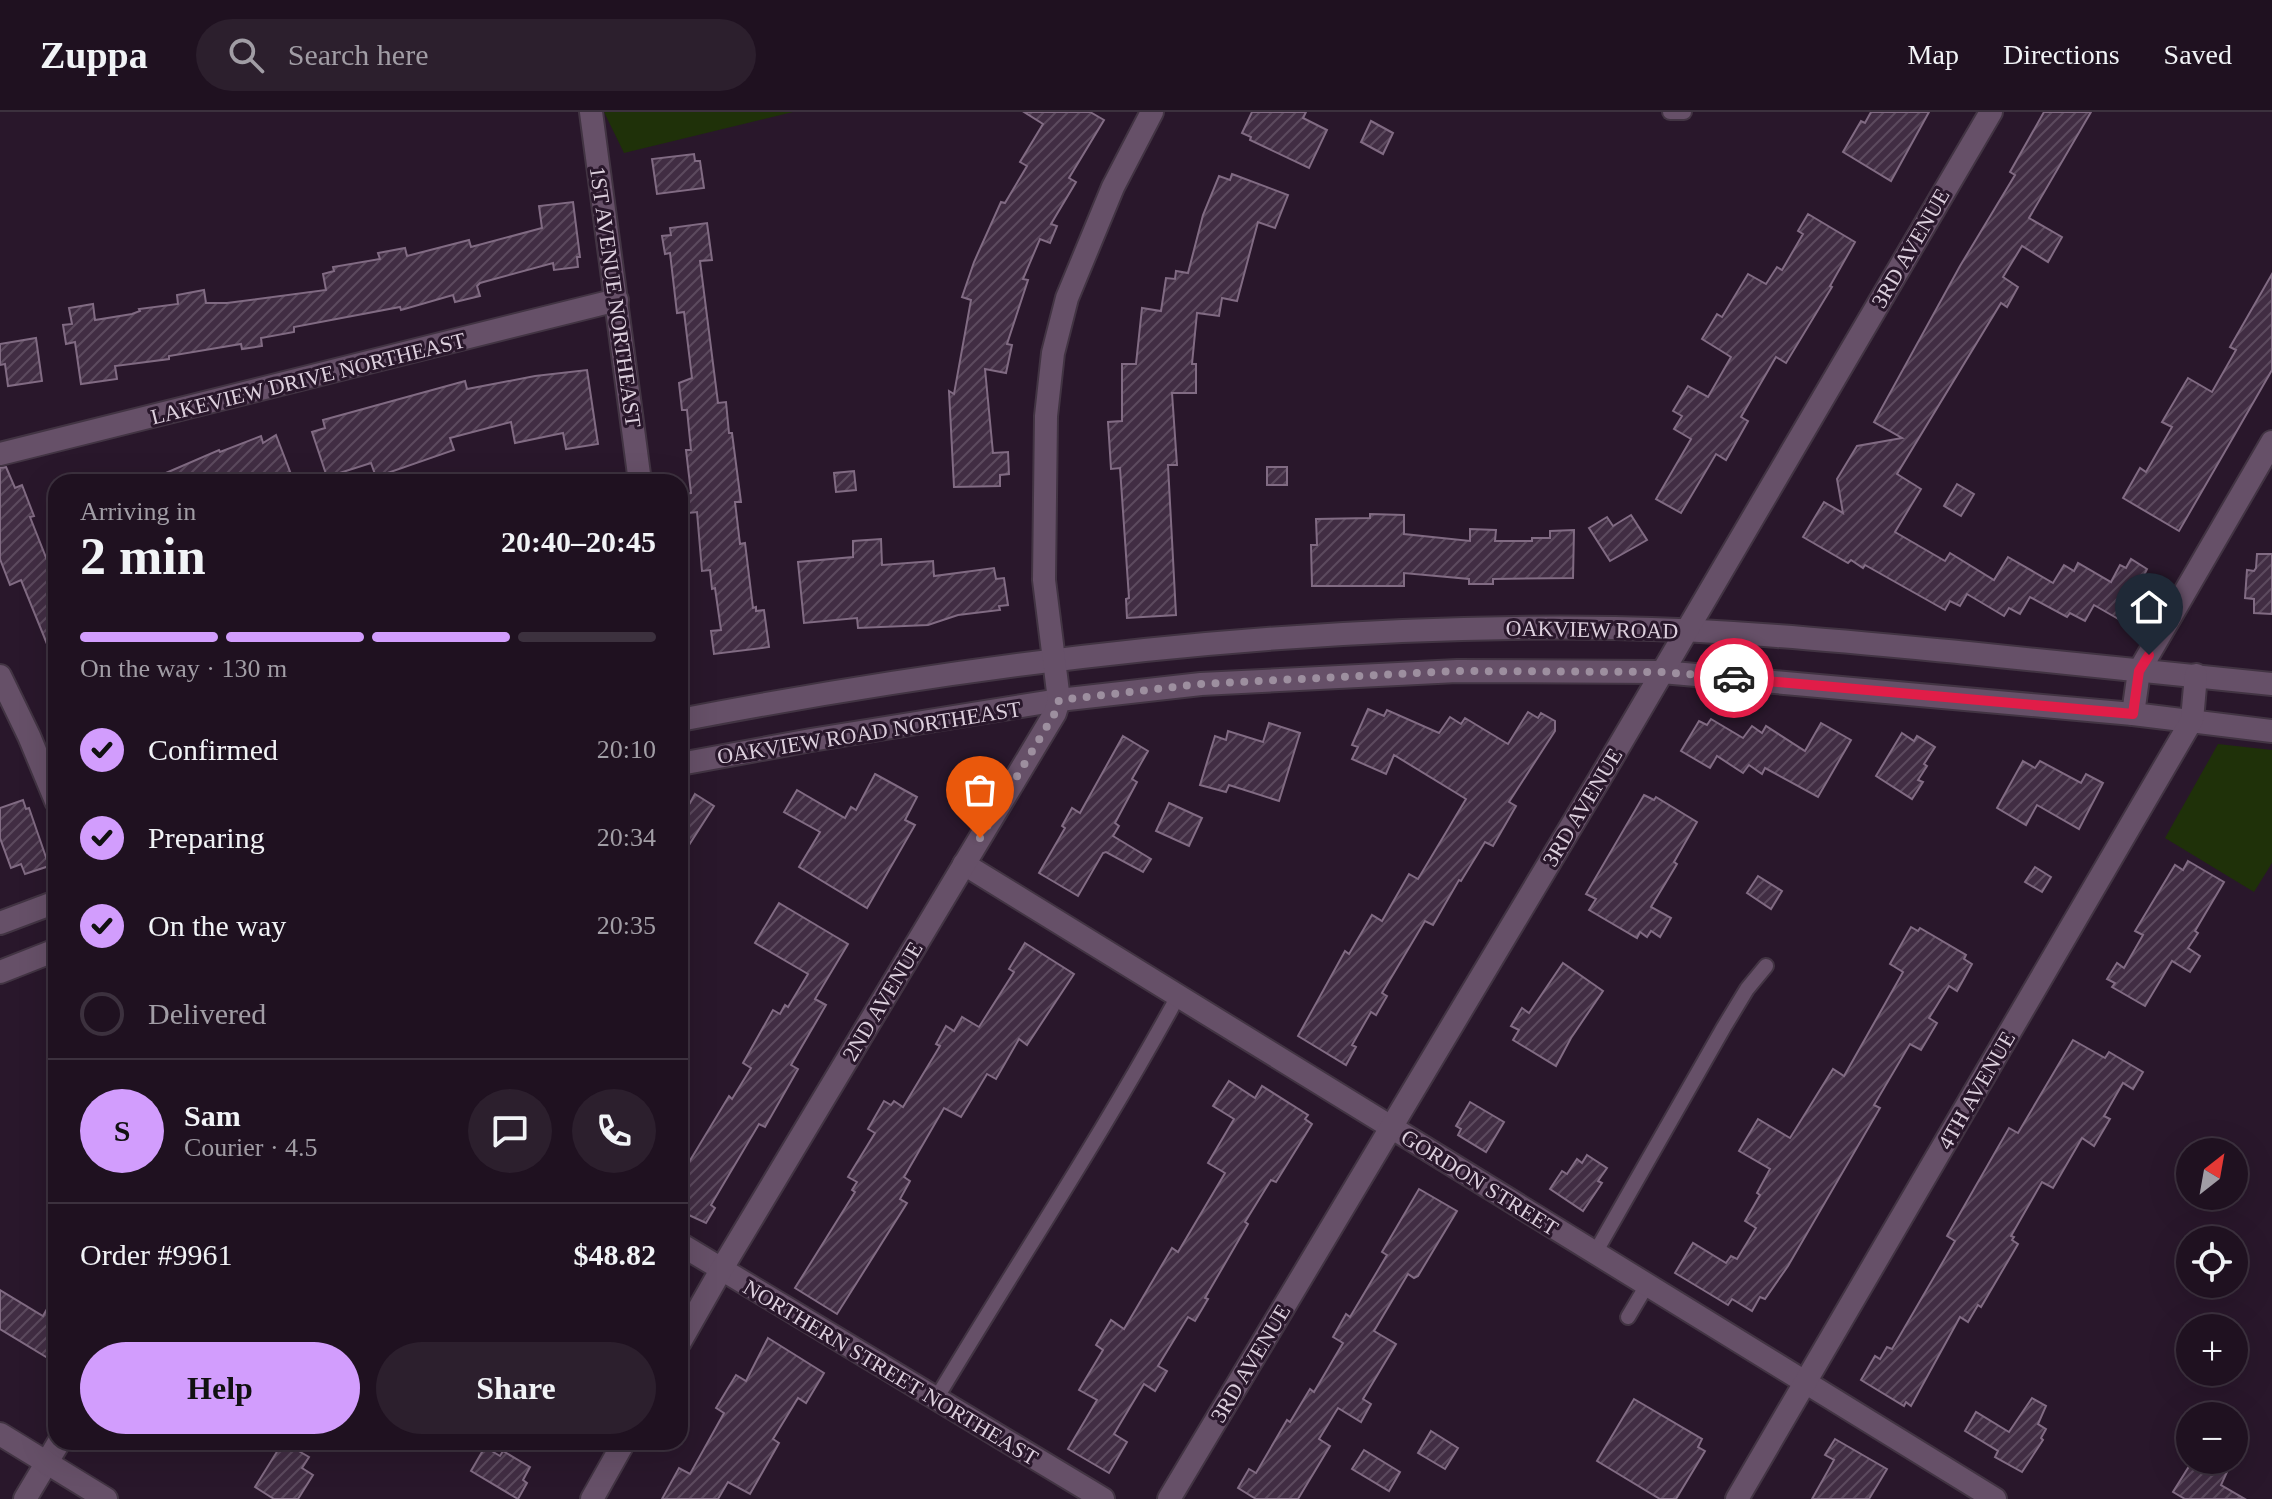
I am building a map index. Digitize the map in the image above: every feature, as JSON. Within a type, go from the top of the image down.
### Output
[{"type":"street","name":"1ST AVENUE NORTHEAST","points":[[591,112],[639,474]]},
{"type":"street","points":[[1059,700],[1044,580],[1046,416],[1053,353],[1067,298],[1113,185],[1152,112]]},
{"type":"street","name":"3RD AVENUE","points":[[1169,1499],[1662,672],[1991,112]]},
{"type":"street","name":"LAKEVIEW DRIVE NORTHEAST","points":[[0,454],[617,300]]},
{"type":"street","points":[[2133,714],[2139,671],[2272,442]]},
{"type":"street","name":"OAKVIEW ROAD","points":[[1055,661],[1198,644],[1458,628],[1617,628],[1837,640],[2272,684]]},
{"type":"street","name":"OAKVIEW ROAD NORTHEAST","points":[[688,718],[798,697],[1055,661]]},
{"type":"street","name":"OAKVIEW ROAD","points":[[1059,700],[1201,684],[1457,671],[1662,672],[2133,714],[2272,731]]},
{"type":"street","name":"4TH AVENUE","points":[[1737,1499],[2192,720],[2196,675]]},
{"type":"street","points":[[0,676],[48,782]]},
{"type":"street","name":"OAKVIEW ROAD NORTHEAST","points":[[688,763],[1059,700]]},
{"type":"street","name":"2ND AVENUE","points":[[688,1328],[1055,713],[1059,700]]},
{"type":"street","name":"GORDON STREET","points":[[964,864],[1995,1499]]},
{"type":"street","points":[[0,923],[48,905]]},
{"type":"street","points":[[0,972],[48,953]]},
{"type":"street","name":"NORTHERN STREET NORTHEAST","points":[[688,1249],[1103,1499]]},
{"type":"street","points":[[0,1434],[106,1499]]},
{"type":"street","points":[[25,1499],[54,1450]]},
{"type":"street","points":[[592,1499],[620,1450]]},
{"type":"lane","points":[[1670,112],[1684,112]]},
{"type":"lane","points":[[1595,1253],[1731,1014],[1766,966]]},
{"type":"lane","points":[[936,1399],[1032,1238],[1112,1113],[1178,996]]},
{"type":"lane","points":[[1628,1317],[1647,1285]]},
{"type":"green space","points":[[604,112],[793,112],[624,153]]},
{"type":"green space","points":[[2218,744],[2272,750],[2272,863],[2254,892],[2165,838]]},
{"type":"building","points":[[1024,112],[1090,112],[1104,120],[1069,178],[1076,182],[1051,224],[1057,226],[1050,243],[1040,239],[1023,279],[1028,280],[1007,344],[1012,345],[1006,373],[985,369],[993,453],[1008,452],[1009,474],[1000,475],[1000,486],[954,487],[949,391],[954,394],[971,300],[962,297],[1001,202],[1005,203],[1027,166],[1020,162],[1043,124]]},
{"type":"building","points":[[1252,112],[1306,112],[1303,118],[1327,130],[1309,168],[1250,140],[1251,137],[1242,133]]},
{"type":"building","points":[[1871,112],[1929,112],[1891,181],[1843,152],[1861,121],[1865,123]]},
{"type":"building","points":[[2044,112],[2091,112],[2029,218],[2062,237],[2048,262],[2022,246],[2003,277],[2018,287],[2007,307],[2001,303],[1897,474],[1921,489],[1895,532],[1945,561],[1950,553],[1994,580],[2008,557],[2053,583],[2064,565],[2074,571],[2078,563],[2111,582],[2120,565],[2126,568],[2131,559],[2147,569],[2143,577],[2150,581],[2134,607],[2143,612],[2134,628],[2094,605],[2085,621],[2070,613],[2067,617],[2030,597],[2020,614],[2009,608],[2004,616],[1967,594],[1960,606],[1950,601],[1945,610],[1865,565],[1863,568],[1851,560],[1848,563],[1803,537],[1824,502],[1843,513],[1837,479],[1857,446],[1902,438],[1874,422],[1960,266],[2015,175],[2010,172]]},
{"type":"building","points":[[1371,121],[1393,133],[1383,154],[1361,142]]},
{"type":"building","points":[[694,154],[695,161],[700,161],[704,188],[657,194],[652,159]]},
{"type":"building","points":[[1232,174],[1288,195],[1275,228],[1258,222],[1237,301],[1222,298],[1219,316],[1197,313],[1192,364],[1196,364],[1196,393],[1172,393],[1177,465],[1168,465],[1176,615],[1127,618],[1126,599],[1129,598],[1120,468],[1111,469],[1108,422],[1122,421],[1122,364],[1136,364],[1142,308],[1161,311],[1166,278],[1175,279],[1176,271],[1188,273],[1203,215],[1219,176],[1230,180]]},
{"type":"building","points":[[573,202],[580,257],[577,257],[578,267],[554,270],[553,263],[480,283],[477,286],[480,296],[455,302],[453,295],[401,310],[400,307],[294,327],[294,332],[261,338],[262,346],[242,349],[241,344],[115,366],[117,379],[81,384],[75,342],[66,344],[63,325],[72,324],[69,308],[93,304],[95,320],[132,314],[139,309],[178,304],[177,295],[204,290],[206,303],[227,303],[326,290],[323,274],[334,271],[333,267],[380,259],[378,253],[405,248],[407,256],[469,240],[471,247],[542,228],[539,206]]},
{"type":"building","points":[[1808,214],[1855,242],[1786,363],[1776,357],[1741,417],[1748,421],[1726,460],[1716,454],[1681,513],[1656,499],[1691,439],[1674,429],[1682,416],[1673,411],[1688,386],[1708,397],[1731,357],[1702,339],[1717,314],[1722,317],[1748,274],[1766,284],[1777,267],[1782,270],[1803,234],[1798,231]]},
{"type":"building","points":[[707,223],[712,260],[700,261],[718,403],[726,402],[741,502],[735,502],[740,544],[745,543],[753,608],[756,607],[756,611],[764,610],[769,647],[714,654],[711,631],[721,630],[715,588],[712,589],[710,570],[702,571],[697,512],[689,513],[688,504],[688,494],[691,493],[686,450],[691,450],[687,410],[682,410],[679,383],[692,378],[684,312],[677,313],[670,253],[665,254],[662,236],[671,235],[670,228]]},
{"type":"building","points":[[2272,274],[2272,370],[2179,531],[2123,498],[2140,468],[2146,472],[2172,427],[2162,422],[2188,378],[2212,392],[2236,350],[2230,347]]},
{"type":"building","points":[[36,338],[42,381],[8,386],[5,364],[0,365],[0,344]]},
{"type":"building","points":[[587,370],[598,444],[566,449],[563,433],[515,443],[511,422],[450,438],[454,450],[385,474],[375,474],[371,463],[336,474],[326,474],[312,432],[325,428],[323,420],[465,381],[467,389]]},
{"type":"building","points":[[276,435],[291,474],[164,474],[261,436],[263,443]]},
{"type":"building","points":[[6,467],[15,488],[22,485],[34,516],[30,517],[48,563],[48,646],[21,580],[10,585],[0,559],[0,468]]},
{"type":"building","points":[[1267,467],[1287,467],[1287,485],[1267,485]]},
{"type":"building","points":[[854,471],[856,490],[836,492],[834,473]]},
{"type":"building","points":[[1957,484],[1974,494],[1961,516],[1944,506]]},
{"type":"building","points":[[1370,514],[1404,515],[1404,534],[1470,541],[1470,529],[1496,530],[1495,541],[1532,541],[1532,538],[1550,538],[1550,531],[1574,530],[1573,578],[1493,579],[1493,584],[1469,584],[1469,579],[1404,573],[1404,586],[1312,586],[1311,545],[1317,545],[1316,519],[1370,518]]},
{"type":"building","points":[[1631,515],[1647,540],[1610,561],[1589,528],[1607,517],[1613,526]]},
{"type":"building","points":[[881,539],[882,565],[933,561],[934,576],[994,568],[996,579],[1004,578],[1008,605],[999,606],[1000,610],[958,615],[928,625],[858,628],[857,618],[804,623],[798,562],[853,557],[853,541]]},
{"type":"building","points":[[2257,554],[2272,554],[2272,614],[2254,613],[2254,599],[2245,598],[2247,570],[2254,571],[2256,568]]},
{"type":"building","points":[[1368,709],[1384,716],[1387,710],[1439,733],[1450,717],[1461,724],[1465,718],[1508,744],[1528,712],[1538,718],[1541,713],[1555,721],[1555,731],[1509,802],[1516,806],[1493,846],[1485,842],[1433,925],[1425,921],[1382,993],[1387,996],[1376,1015],[1371,1012],[1352,1045],[1356,1047],[1346,1065],[1298,1036],[1345,951],[1349,954],[1372,915],[1382,921],[1409,874],[1418,879],[1466,799],[1394,755],[1386,774],[1352,759],[1358,747],[1352,745]]},
{"type":"building","points":[[1711,719],[1743,738],[1752,726],[1762,733],[1766,726],[1805,751],[1821,723],[1851,740],[1818,797],[1765,768],[1762,774],[1749,765],[1743,773],[1717,756],[1710,768],[1681,751],[1699,721],[1707,725]]},
{"type":"building","points":[[1269,723],[1300,733],[1279,801],[1229,785],[1226,792],[1200,785],[1215,736],[1226,740],[1228,731],[1263,742]]},
{"type":"building","points":[[1902,733],[1914,741],[1917,736],[1935,747],[1918,780],[1923,782],[1912,799],[1876,776]]},
{"type":"building","points":[[1123,736],[1148,751],[1132,779],[1137,782],[1115,823],[1119,826],[1113,836],[1151,859],[1143,872],[1103,853],[1078,896],[1039,873],[1065,828],[1062,826],[1072,808],[1080,813]]},
{"type":"building","points":[[2023,761],[2035,768],[2040,761],[2081,783],[2086,774],[2103,783],[2079,829],[2037,805],[2026,825],[1997,808]]},
{"type":"building","points":[[875,774],[917,797],[905,820],[915,825],[867,908],[799,867],[820,832],[784,812],[797,790],[845,818],[851,807],[856,810]]},
{"type":"building","points":[[695,794],[714,806],[688,847],[688,802],[690,803]]},
{"type":"building","points":[[1644,795],[1654,800],[1656,797],[1697,822],[1674,862],[1677,864],[1651,907],[1671,918],[1660,937],[1651,931],[1647,937],[1640,932],[1637,938],[1589,910],[1596,899],[1586,894]]},
{"type":"building","points":[[23,800],[26,809],[29,808],[48,866],[25,874],[21,864],[11,868],[0,838],[0,808]]},
{"type":"building","points":[[1169,803],[1202,818],[1189,846],[1156,831]]},
{"type":"building","points":[[2188,861],[2224,882],[2188,948],[2200,956],[2190,972],[2172,961],[2145,1006],[2112,987],[2115,983],[2107,979],[2117,963],[2124,968],[2143,935],[2135,931],[2175,865],[2183,870]]},
{"type":"building","points":[[2035,867],[2051,877],[2042,892],[2025,882]]},
{"type":"building","points":[[1758,876],[1782,891],[1771,909],[1747,893]]},
{"type":"building","points":[[779,903],[848,944],[815,999],[826,1005],[791,1065],[798,1069],[765,1127],[759,1124],[711,1205],[715,1208],[706,1223],[688,1215],[688,1164],[729,1096],[732,1099],[751,1068],[743,1063],[773,1010],[780,1014],[785,1005],[788,1007],[808,974],[755,943]]},
{"type":"building","points":[[1911,927],[1918,931],[1920,928],[1966,955],[1964,959],[1972,964],[1957,991],[1949,986],[1929,1018],[1937,1023],[1921,1050],[1910,1044],[1874,1105],[1880,1108],[1788,1266],[1765,1299],[1760,1297],[1752,1311],[1732,1299],[1728,1305],[1675,1273],[1693,1243],[1726,1263],[1731,1256],[1737,1259],[1756,1228],[1745,1221],[1770,1169],[1739,1151],[1758,1119],[1790,1138],[1833,1069],[1844,1076],[1903,972],[1890,964]]},
{"type":"building","points":[[1025,943],[1074,974],[1027,1045],[1019,1039],[996,1079],[987,1074],[961,1117],[944,1108],[904,1177],[910,1181],[900,1199],[907,1203],[837,1314],[795,1288],[855,1192],[852,1190],[857,1182],[848,1177],[875,1133],[868,1129],[884,1101],[891,1105],[894,1101],[903,1107],[940,1046],[936,1044],[946,1026],[954,1031],[962,1017],[979,1027],[1014,972],[1009,969]]},
{"type":"building","points":[[1563,963],[1603,991],[1556,1066],[1513,1040],[1519,1030],[1511,1026],[1522,1008],[1529,1013]]},
{"type":"building","points":[[2073,1040],[2105,1058],[2109,1052],[2143,1072],[2133,1089],[2123,1083],[2104,1116],[2110,1119],[2094,1146],[2082,1138],[2053,1188],[2042,1182],[2011,1236],[2018,1244],[1981,1307],[1978,1305],[1968,1322],[1960,1317],[1911,1406],[1906,1402],[1904,1406],[1861,1380],[1875,1356],[1880,1359],[1887,1347],[1892,1349],[1955,1241],[1947,1236],[2009,1128],[2018,1133]]},
{"type":"building","points":[[1229,1081],[1255,1098],[1262,1086],[1308,1115],[1305,1119],[1312,1124],[1276,1182],[1271,1180],[1245,1222],[1248,1224],[1195,1321],[1188,1317],[1158,1366],[1167,1371],[1155,1391],[1144,1384],[1114,1434],[1127,1442],[1109,1473],[1068,1449],[1097,1400],[1079,1390],[1103,1350],[1096,1345],[1111,1320],[1124,1329],[1172,1248],[1178,1252],[1225,1173],[1208,1163],[1234,1119],[1213,1106]]},
{"type":"building","points":[[1470,1102],[1504,1122],[1486,1152],[1458,1135],[1461,1129],[1456,1126]]},
{"type":"building","points":[[1587,1155],[1607,1168],[1598,1181],[1602,1183],[1583,1211],[1550,1189],[1562,1171],[1567,1174],[1577,1159],[1582,1163]]},
{"type":"building","points":[[1419,1189],[1457,1211],[1418,1276],[1414,1278],[1408,1274],[1374,1331],[1396,1344],[1363,1399],[1371,1404],[1361,1422],[1338,1408],[1319,1439],[1330,1446],[1298,1499],[1256,1499],[1238,1488],[1249,1469],[1256,1473],[1287,1420],[1290,1422],[1310,1389],[1314,1392],[1343,1343],[1333,1337],[1346,1314],[1350,1317],[1387,1255],[1382,1252]]},
{"type":"building","points":[[0,1290],[43,1316],[48,1307],[48,1358],[0,1329]]},
{"type":"building","points":[[768,1338],[824,1373],[806,1403],[798,1398],[773,1439],[779,1443],[750,1494],[728,1482],[718,1499],[662,1499],[679,1468],[690,1474],[724,1413],[716,1408],[736,1375],[746,1381]]},
{"type":"building","points":[[2032,1398],[2046,1406],[2038,1424],[2046,1429],[2041,1438],[2043,1440],[2022,1472],[1995,1457],[1998,1451],[1965,1431],[1976,1412],[2009,1432]]},
{"type":"building","points":[[1634,1399],[1702,1439],[1698,1447],[1705,1451],[1676,1499],[1660,1499],[1597,1461]]},
{"type":"building","points":[[1431,1431],[1458,1448],[1445,1469],[1418,1453]]},
{"type":"building","points":[[1835,1439],[1887,1469],[1869,1499],[1812,1499],[1834,1460],[1825,1455]]},
{"type":"building","points":[[278,1450],[297,1450],[309,1457],[302,1468],[313,1475],[298,1499],[274,1499],[255,1487]]},
{"type":"building","points":[[483,1450],[500,1456],[503,1451],[530,1467],[523,1480],[527,1483],[518,1499],[471,1471]]},
{"type":"building","points":[[1364,1450],[1400,1472],[1389,1491],[1352,1469]]},
{"type":"building","points":[[2184,1474],[2226,1474],[2221,1485],[2245,1499],[2185,1499],[2173,1492]]},
{"type":"way so far","points":[[980,838],[1055,713],[1059,700],[1201,684],[1457,671],[1662,672],[1734,678]]},
{"type":"route","points":[[1734,678],[2133,714],[2139,671],[2149,655]]}]
